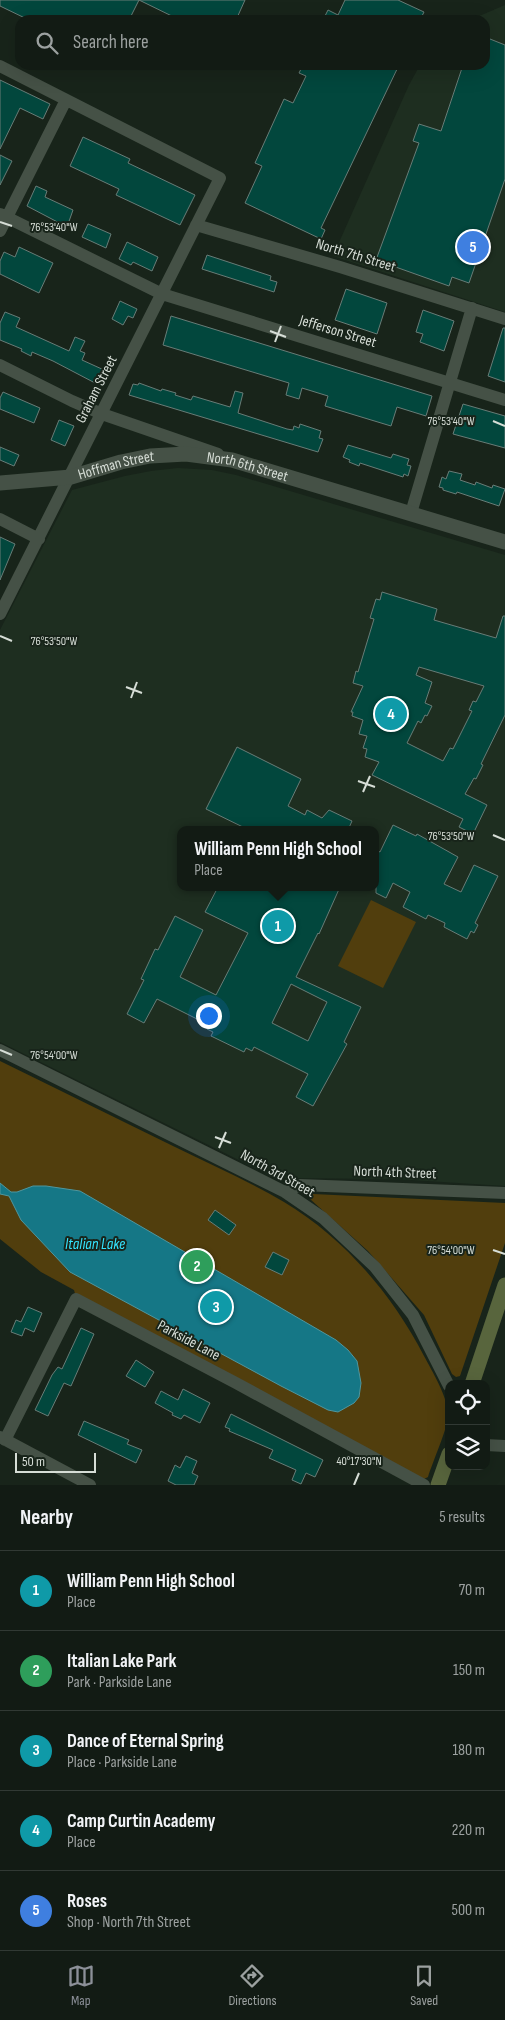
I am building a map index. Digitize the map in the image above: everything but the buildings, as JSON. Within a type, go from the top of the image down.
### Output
[{"type":"main road","points":[[473,1380],[505,1285]]},
{"type":"main road","points":[[438,1485],[445,1465]]},
{"type":"street","points":[[0,66],[66,100],[3,216],[0,231]]},
{"type":"street","name":"Graham Street","points":[[0,614],[5,591],[39,539],[220,178],[66,100]]},
{"type":"street","name":"Jefferson Street","points":[[3,216],[162,294],[505,400]]},
{"type":"street","name":"North 7th Street","points":[[196,225],[340,266],[505,320]]},
{"type":"street","points":[[411,513],[472,308]]},
{"type":"street","name":"North 6th Street","points":[[2,370],[102,414],[232,460],[505,542]]},
{"type":"street","name":"Hoffman Street","points":[[0,483],[71,477],[150,456],[186,454],[232,460]]},
{"type":"street","points":[[0,520],[39,539]]},
{"type":"street","name":"North 3rd Street","points":[[0,1050],[285,1192],[323,1218],[375,1267],[413,1315],[446,1380]]},
{"type":"street","name":"North 4th Street","points":[[285,1192],[300,1185],[505,1193]]},
{"type":"street","name":"Parkside Lane","points":[[3,1438],[76,1299],[227,1378],[424,1485]]},
{"type":"street","points":[[3,1438],[90,1485]]},
{"type":"street","points":[[490,1445],[505,1446]]},
{"type":"shaded area","points":[[505,5],[505,312],[333,256],[417,70],[490,70],[490,15],[482,15]]},
{"type":"shaded area","points":[[178,468],[212,470],[236,475],[505,555],[505,1186],[396,1179],[275,1178],[0,1042],[0,630],[72,490],[125,476]]},
{"type":"shaded area","points":[[371,900],[416,922],[383,988],[338,966]]},
{"type":"shaded area","points":[[0,1061],[270,1194],[306,1216],[346,1250],[364,1269],[397,1311],[424,1356],[445,1399],[445,1430],[428,1477],[424,1479],[76,1297],[74,1290],[41,1272],[0,1239]]},
{"type":"shaded area","points":[[313,1194],[505,1203],[505,1243],[460,1376],[456,1377],[452,1374],[424,1315],[368,1251],[310,1199],[310,1196]]},
{"type":"water","name":"Italian Lake","points":[[0,1183],[11,1192],[17,1192],[33,1186],[80,1191],[336,1340],[357,1361],[361,1383],[359,1397],[354,1403],[338,1412],[328,1410],[70,1272],[21,1220],[9,1196],[0,1194]]},
{"type":"place","name":"Roses","points":[[473,247]]},
{"type":"place","name":"Camp Curtin Academy","points":[[391,714]]},
{"type":"place","name":"William Penn High School","points":[[278,926]]},
{"type":"place","name":"Italian Lake Park","points":[[197,1266]]},
{"type":"place","name":"Dance of Eternal Spring","points":[[216,1307]]}]
